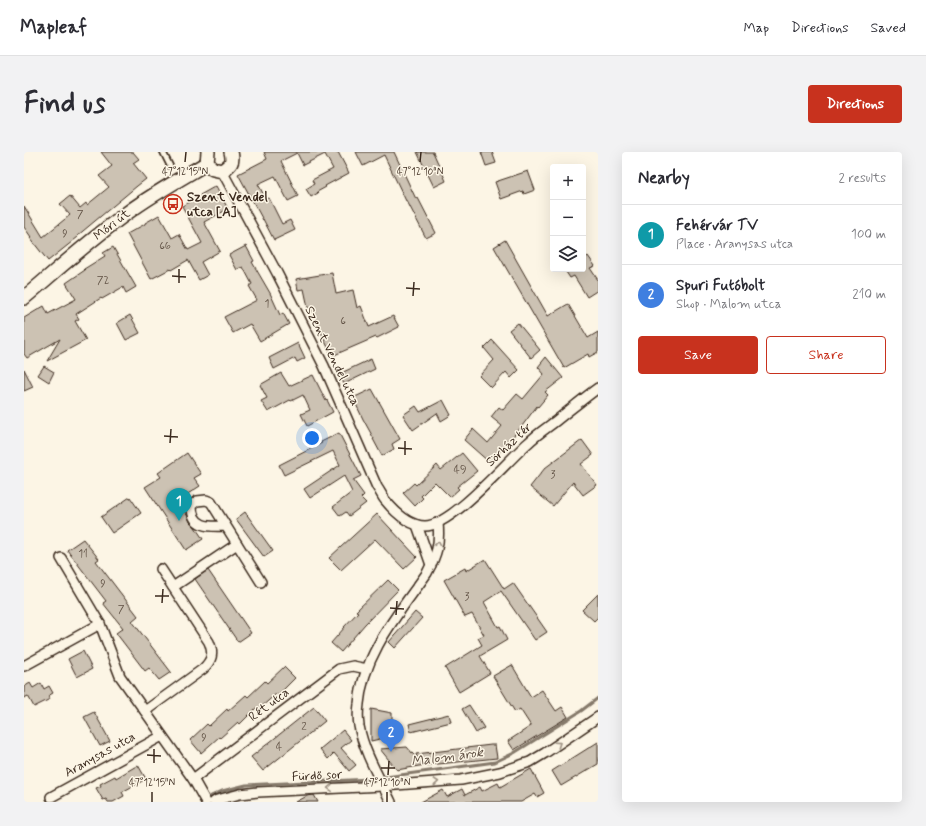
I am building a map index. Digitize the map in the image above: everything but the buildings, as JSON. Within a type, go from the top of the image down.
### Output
[{"type":"main road","points":[[207,157],[213,169],[222,171],[230,165],[233,158],[231,152]]},
{"type":"main road","name":"Móri út","points":[[24,298],[93,239],[127,213],[207,157]]},
{"type":"street","name":"Szent Vendel utca","points":[[222,171],[280,279],[324,366],[384,499],[400,515],[417,525]]},
{"type":"street","name":"Sörház tér","points":[[438,523],[459,508],[529,442],[598,388]]},
{"type":"street","points":[[391,802],[372,764],[364,743],[359,724],[359,699],[362,684],[375,650],[382,637],[432,565],[438,547],[438,523],[424,526],[417,525],[432,565]]},
{"type":"street","points":[[226,526],[260,582]]},
{"type":"street","points":[[173,587],[237,544]]},
{"type":"street","points":[[61,558],[100,624],[120,676],[193,779],[206,802]]},
{"type":"street","points":[[145,711],[203,669],[209,663],[212,650],[209,642],[161,569]]},
{"type":"street","points":[[24,666],[100,624]]},
{"type":"street","name":"Rét utca","points":[[193,779],[339,669],[353,666],[367,669]]},
{"type":"street","name":"Fürdő sor","points":[[214,802],[240,794],[258,792],[383,786],[461,780],[500,772],[530,762],[598,717]]},
{"type":"street","name":"Aranysas utca","points":[[51,797],[162,736]]},
{"type":"lane","points":[[163,152],[170,166]]},
{"type":"waterway","name":"Malom árok","points":[[211,796],[222,791],[246,785],[371,779],[495,762],[514,753],[581,711],[598,698]]},
{"type":"place","name":"Szent Vendel utca [A]","points":[[173,204]]},
{"type":"place","name":"Fehérvár TV","points":[[179,521]]},
{"type":"place","name":"Spuri Futóbolt","points":[[391,752]]}]
